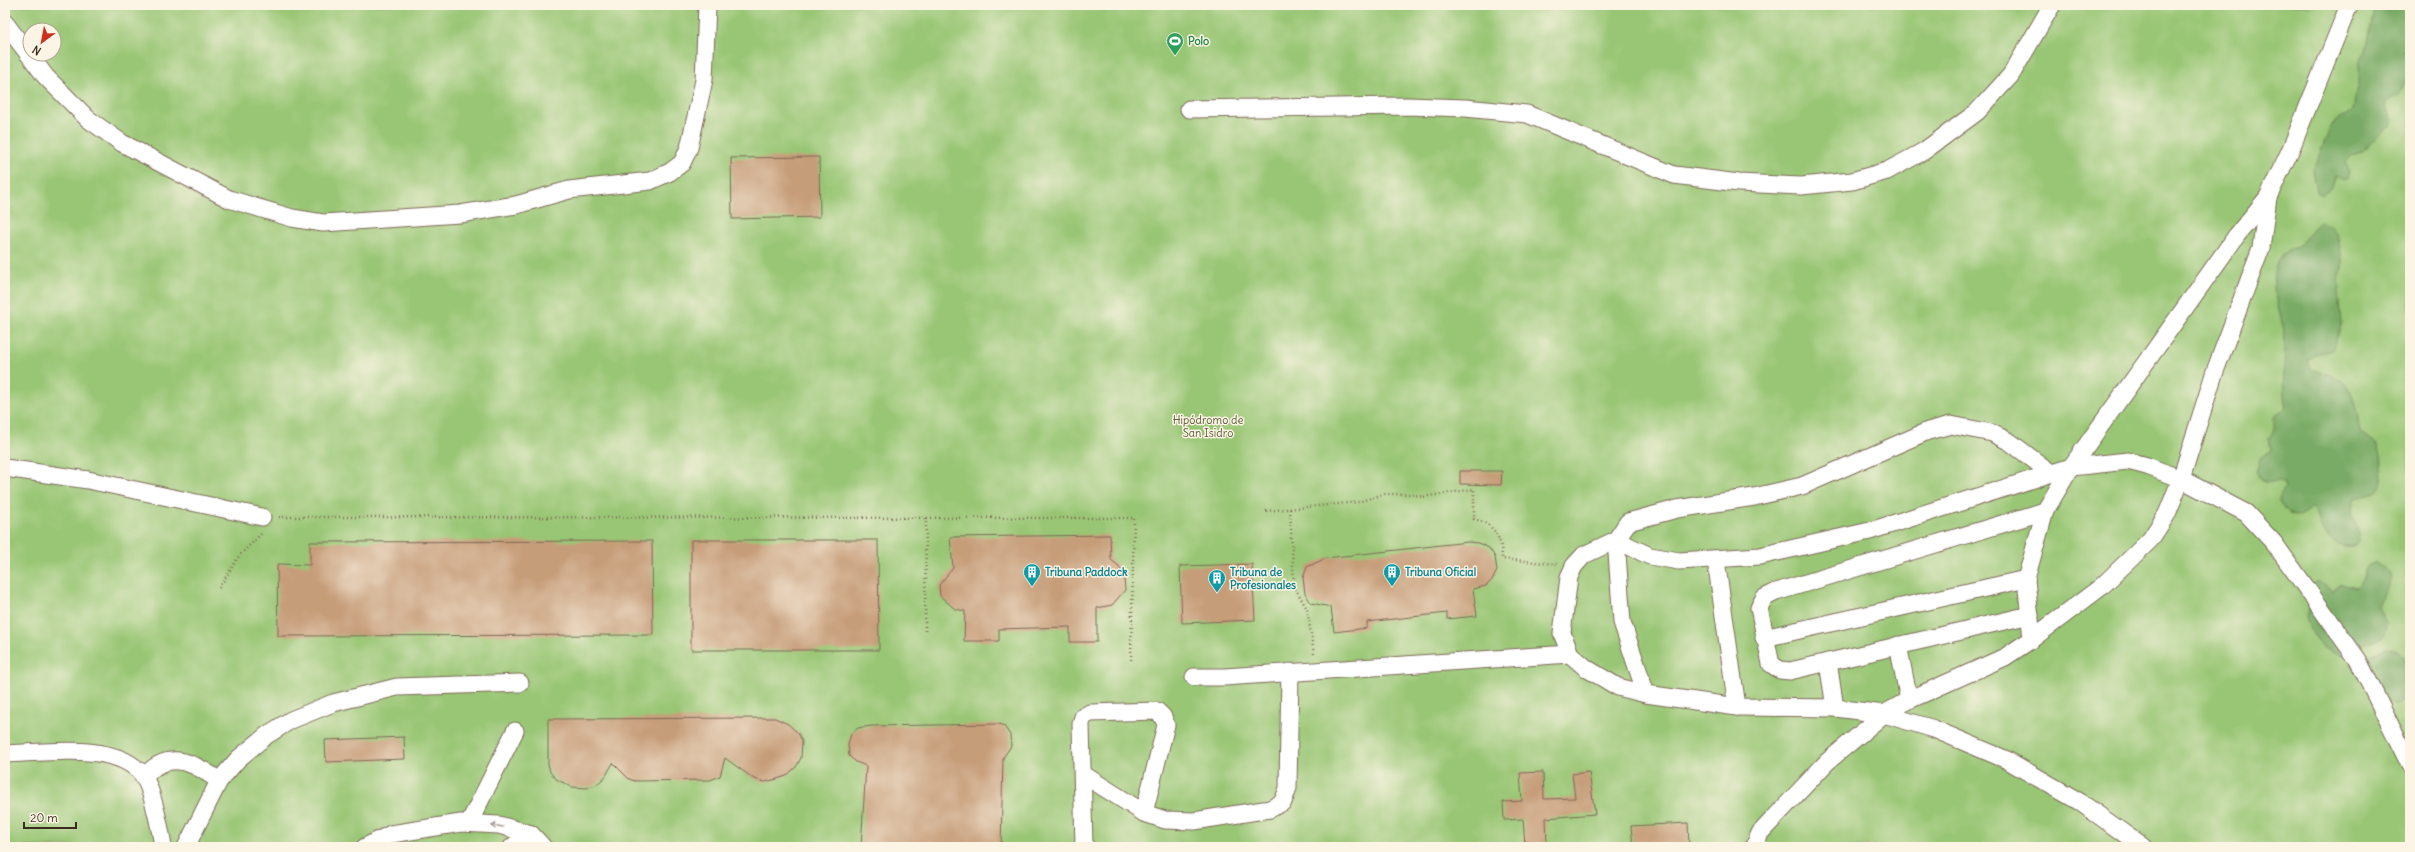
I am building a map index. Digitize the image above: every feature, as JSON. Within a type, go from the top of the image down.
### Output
[{"type":"lane","points":[[5,23],[46,77],[88,119],[122,144],[230,199],[292,218],[323,223],[460,214],[516,205],[569,190],[650,181],[670,172],[682,163],[691,140],[704,80],[707,5]]},
{"type":"lane","points":[[1189,109],[1407,106],[1465,108],[1526,114],[1674,175],[1739,183],[1801,186],[1852,181],[1887,171],[1924,151],[1977,112],[2011,75],[2052,5]]},
{"type":"lane","points":[[2032,639],[2026,579],[2045,511],[2071,467],[2237,235],[2268,197],[2290,151],[2349,5]]},
{"type":"lane","points":[[1754,847],[1760,833],[1827,762],[1884,714],[1909,700],[2005,657],[2032,639],[2101,587],[2150,540],[2167,514],[2181,478],[2214,374],[2261,248],[2268,197]]},
{"type":"lane","points":[[2051,473],[2010,442],[1992,433],[1951,425],[1928,432],[1802,486],[1754,497],[1677,509],[1628,522],[1616,540],[1584,554],[1574,566],[1569,577],[1562,633],[1570,654],[1586,668],[1618,687],[1646,694],[1737,707],[1835,708],[1884,714],[1934,729],[2007,760],[2080,802],[2143,847]]},
{"type":"lane","points":[[1616,540],[1650,556],[1679,561],[1716,560],[1760,556],[1870,531],[2071,467],[2128,461],[2147,466],[2181,478],[2246,513],[2274,543],[2358,660],[2410,764]]},
{"type":"lane","points":[[5,468],[88,480],[262,525]]},
{"type":"lane","points":[[2030,615],[1790,671],[1780,670],[1772,664],[1764,638],[1759,608],[1764,598],[1776,592],[2045,511]]},
{"type":"lane","points":[[1616,540],[1622,622],[1646,694]]},
{"type":"lane","points":[[1716,560],[1737,707]]},
{"type":"lane","points":[[1764,638],[2026,579]]},
{"type":"lane","points":[[1898,645],[1909,700]]},
{"type":"lane","points":[[1194,676],[1224,677],[1570,654]]},
{"type":"lane","points":[[1828,662],[1835,708]]},
{"type":"lane","points":[[1084,775],[1144,813],[1165,820],[1194,821],[1270,809],[1283,802],[1288,788],[1290,672]]},
{"type":"lane","points":[[186,847],[220,782],[238,759],[267,735],[291,720],[333,703],[397,688],[520,683]]},
{"type":"lane","points":[[1084,847],[1084,775],[1081,724],[1083,717],[1090,713],[1157,711],[1163,717],[1166,725],[1144,813]]},
{"type":"lane","points":[[469,823],[515,731]]},
{"type":"lane","points":[[5,754],[82,752],[112,755],[130,764],[144,777],[161,834],[163,847]]},
{"type":"lane","points":[[144,777],[153,766],[165,761],[192,764],[220,782]]},
{"type":"lane","points":[[365,847],[469,823],[499,825],[531,834],[543,847]]},
{"type":"lane","points":[[512,847],[531,834]]},
{"type":"path","points":[[1266,511],[1358,502],[1384,494],[1411,494],[1423,497],[1474,489],[1474,519],[1488,525],[1496,531],[1502,544],[1502,558],[1574,566]]},
{"type":"path","points":[[1290,509],[1294,586],[1307,609],[1316,670]]},
{"type":"path","points":[[925,632],[926,518]]},
{"type":"path","points":[[219,588],[239,556],[262,525],[926,518],[1134,518],[1131,660]]},
{"type":"green space","name":"Hipódromo de San Isidro","points":[[5,5],[2410,5],[2410,847],[5,847]]},
{"type":"green space","points":[[2393,5],[2410,5],[2410,12],[2405,16],[2410,21],[2410,47],[2402,51],[2403,56],[2410,63],[2410,74],[2400,94],[2390,98],[2386,104],[2385,107],[2393,120],[2391,125],[2382,131],[2363,151],[2353,155],[2346,162],[2349,172],[2347,178],[2342,180],[2335,176],[2330,189],[2322,195],[2317,192],[2313,170],[2330,128],[2338,119],[2352,112],[2354,107],[2355,96],[2359,85],[2359,63],[2367,48],[2374,9],[2378,7],[2392,9]]},
{"type":"green space","points":[[2321,222],[2331,226],[2337,235],[2342,259],[2342,270],[2338,281],[2342,323],[2332,350],[2316,354],[2307,361],[2312,370],[2330,375],[2339,379],[2345,384],[2350,391],[2356,407],[2360,433],[2376,444],[2382,460],[2383,474],[2379,490],[2371,495],[2355,498],[2353,503],[2352,508],[2359,540],[2356,545],[2351,546],[2338,544],[2326,535],[2321,528],[2313,507],[2299,516],[2285,510],[2279,501],[2285,488],[2283,483],[2277,481],[2266,483],[2261,480],[2257,470],[2260,458],[2271,450],[2269,439],[2274,429],[2274,418],[2276,414],[2286,408],[2283,384],[2285,341],[2284,330],[2275,294],[2274,272],[2278,261],[2286,251],[2300,244]]},
{"type":"green space","points":[[2375,562],[2388,573],[2390,578],[2387,589],[2378,607],[2387,623],[2383,636],[2373,642],[2357,644],[2350,653],[2340,656],[2320,646],[2306,620],[2305,615],[2310,604],[2310,587],[2319,581],[2332,591],[2340,584],[2357,588],[2361,584],[2366,567]]},
{"type":"green space","points":[[2386,648],[2401,654],[2408,665],[2410,695],[2402,702],[2395,704],[2384,700],[2368,666],[2371,656]]},
{"type":"building","points":[[819,157],[820,217],[732,219],[731,158]]},
{"type":"building","points":[[1460,471],[1502,471],[1501,485],[1460,484]]},
{"type":"building","name":"Tribuna Paddock","points":[[1110,535],[1111,560],[1119,566],[1124,578],[1125,590],[1112,605],[1097,608],[1097,642],[1070,642],[1070,627],[999,629],[999,641],[964,641],[965,611],[955,609],[940,596],[939,585],[953,568],[950,537]]},
{"type":"building","points":[[691,540],[878,540],[879,650],[691,650]]},
{"type":"building","points":[[652,541],[653,635],[278,636],[277,564],[310,565],[310,542]]},
{"type":"building","name":"Tribuna Oficial","points":[[1468,542],[1478,543],[1489,548],[1495,557],[1497,571],[1492,580],[1486,586],[1473,589],[1477,616],[1447,619],[1447,613],[1367,622],[1367,628],[1334,632],[1331,607],[1311,603],[1305,593],[1303,578],[1307,567],[1326,558]]},
{"type":"building","name":"Tribuna de Profesionales","points":[[1252,564],[1255,620],[1182,623],[1180,566]]},
{"type":"building","points":[[775,718],[788,724],[798,733],[802,741],[801,758],[796,767],[786,776],[765,782],[754,779],[725,758],[720,776],[710,780],[635,781],[629,779],[613,763],[605,777],[596,785],[586,788],[572,787],[556,779],[550,772],[548,764],[548,719]]},
{"type":"building","points":[[999,724],[1004,726],[1010,735],[1011,746],[1003,758],[1001,847],[861,847],[866,766],[856,762],[849,756],[848,744],[851,734],[858,728],[871,726]]},
{"type":"building","points":[[404,737],[405,759],[326,762],[325,740]]},
{"type":"building","points":[[1543,772],[1544,799],[1575,798],[1572,774],[1589,772],[1595,814],[1546,818],[1547,844],[1525,845],[1523,819],[1504,820],[1503,802],[1522,801],[1520,773]]},
{"type":"building","points":[[1688,823],[1689,847],[1633,847],[1631,826]]},
{"type":"place","name":"Polo","points":[[1175,56]]},
{"type":"place","name":"Tribuna Paddock","points":[[1032,587]]},
{"type":"place","name":"Tribuna Oficial","points":[[1392,587]]},
{"type":"place","name":"Tribuna de Profesionales","points":[[1217,593]]}]
